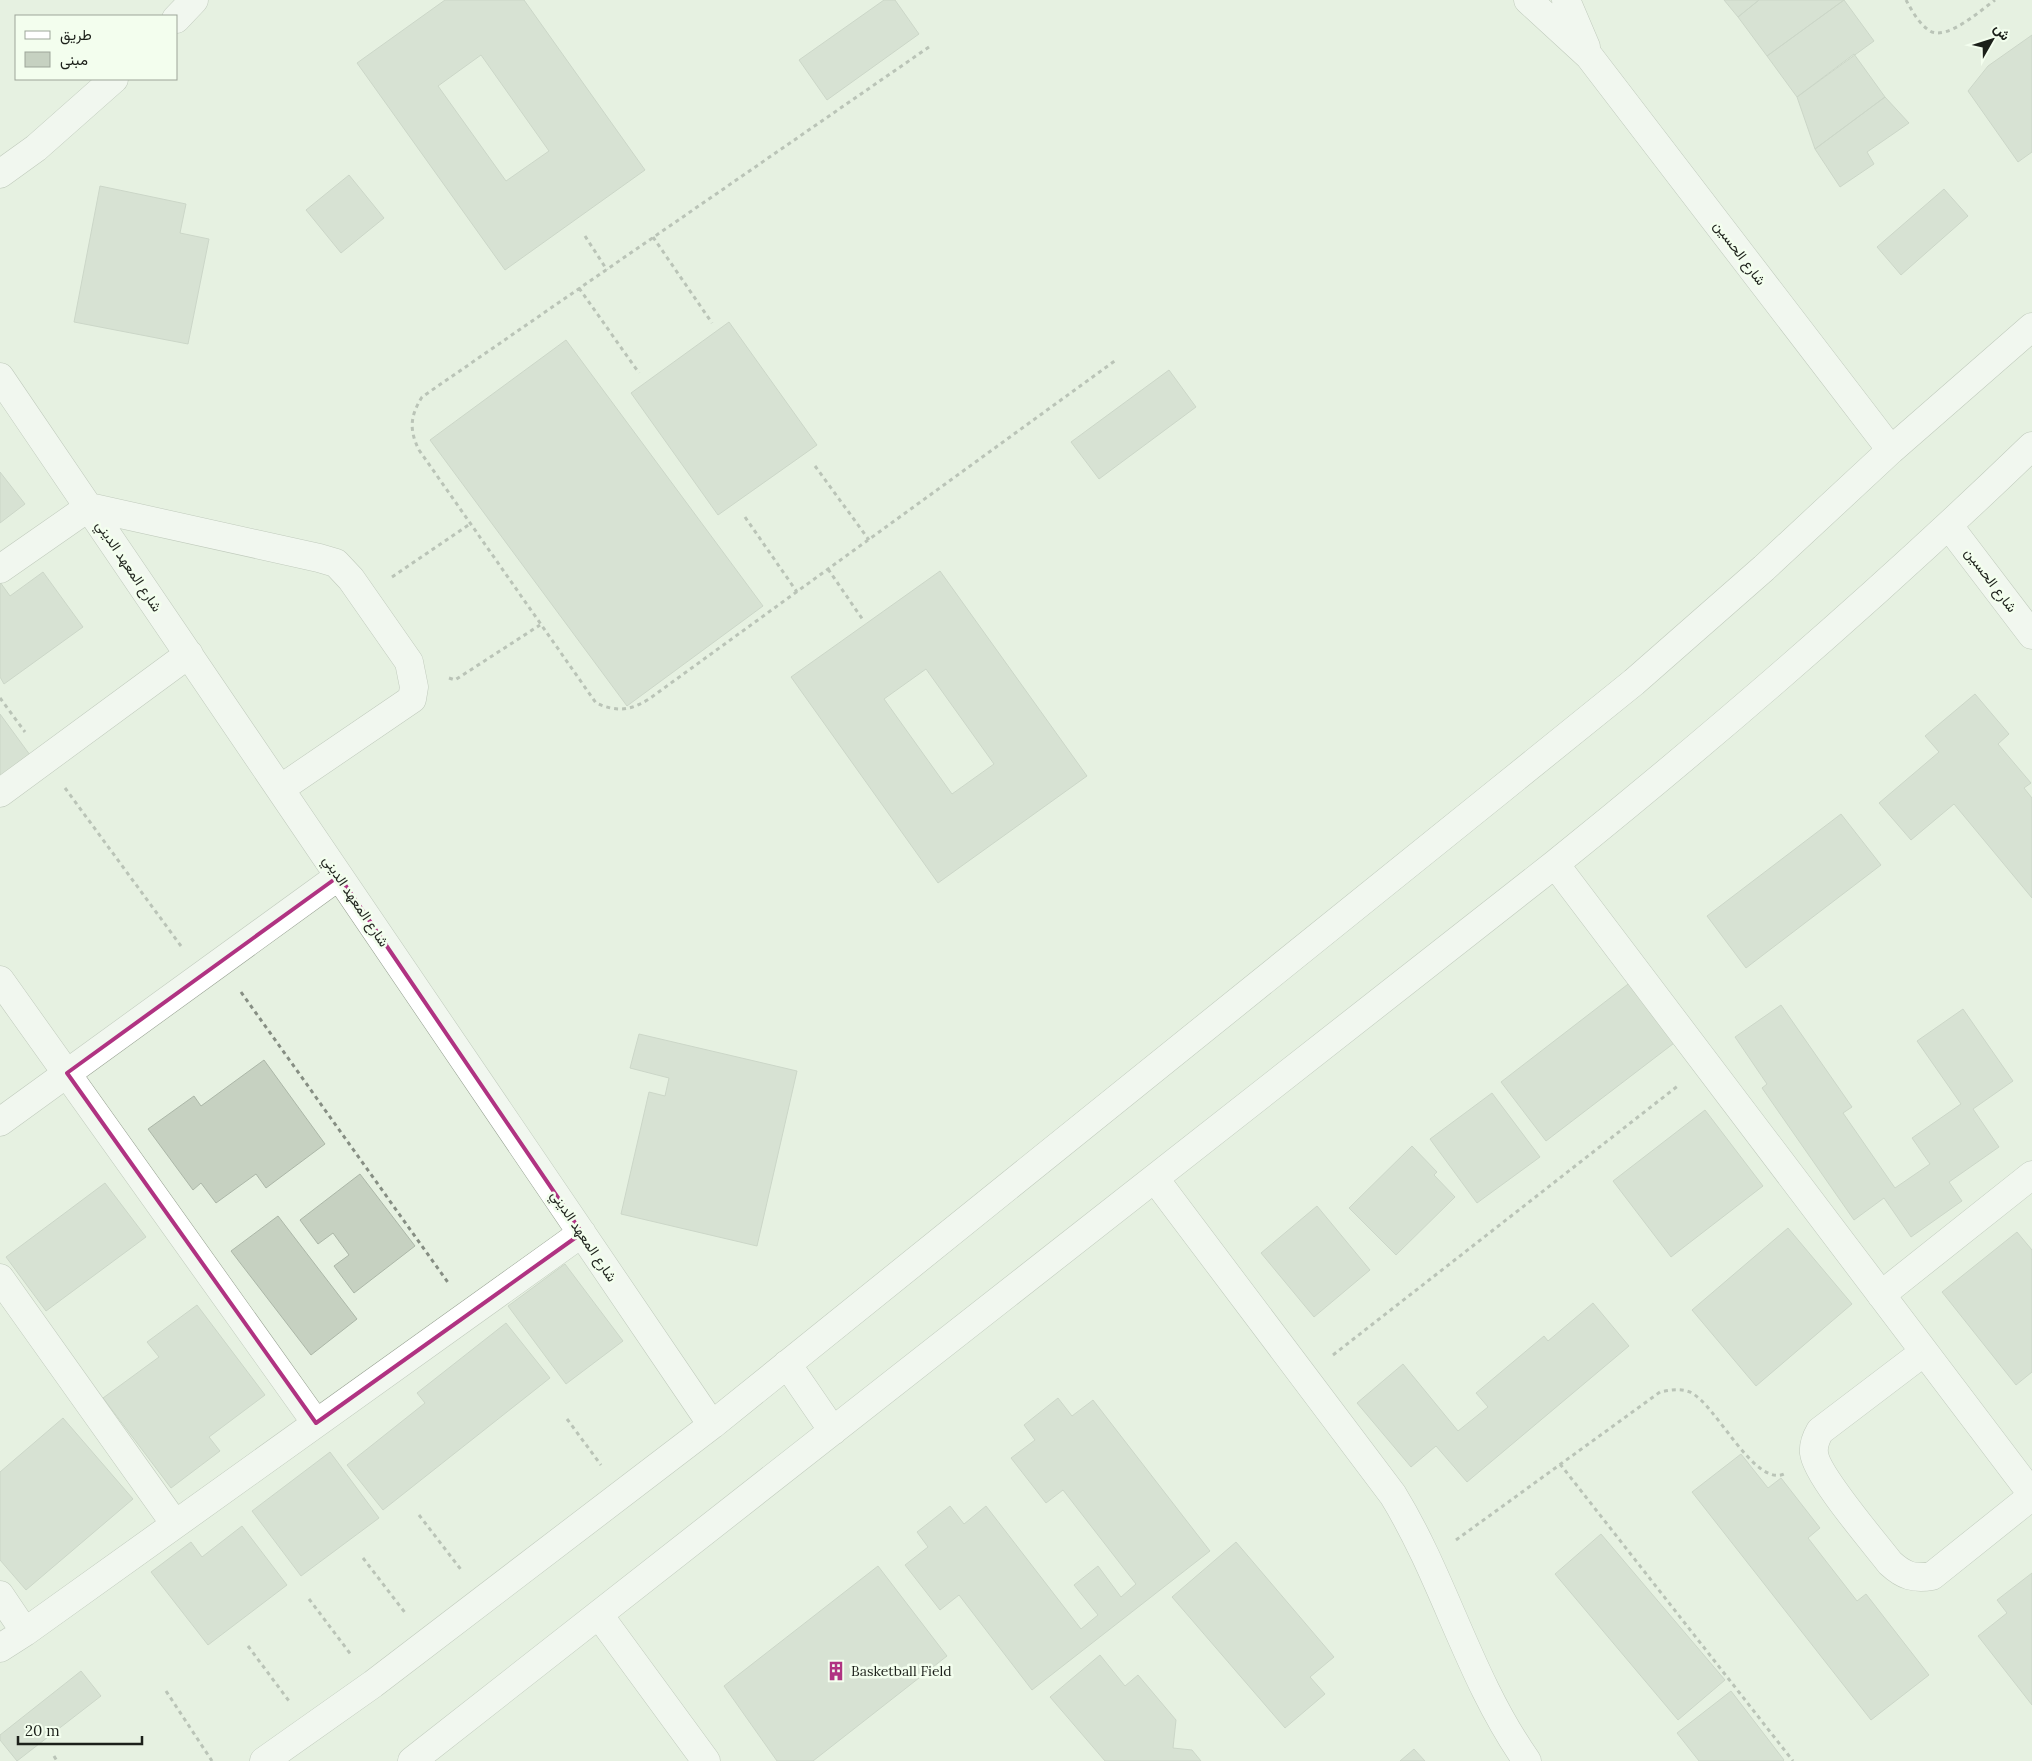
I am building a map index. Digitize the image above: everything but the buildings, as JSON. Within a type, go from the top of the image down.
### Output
[{"type":"street","points":[[178,17],[194,0]]},
{"type":"street","name":"شارع الحسين","points":[[1528,0],[1589,56],[1891,450]]},
{"type":"street","name":"شارع الحسين","points":[[1566,0],[1589,56]]},
{"type":"street","points":[[0,174],[36,148],[113,80]]},
{"type":"street","points":[[264,1761],[311,1730],[428,1643],[712,1425],[1634,682],[1764,568],[1891,450],[2032,327]]},
{"type":"street","name":"شارع المعهد الديني","points":[[0,377],[712,1425]]},
{"type":"street","points":[[412,1761],[1555,864],[1712,736],[1821,642],[1949,526],[2032,446]]},
{"type":"street","points":[[0,569],[89,507],[319,558],[336,564],[351,579],[409,662],[414,687],[412,699],[280,789]]},
{"type":"street","name":"شارع الحسين","points":[[1949,526],[2032,635]]},
{"type":"street","points":[[0,793],[189,654]]},
{"type":"street","points":[[1555,864],[1881,1294],[2032,1495],[1932,1576],[1917,1578],[1902,1573],[1890,1563],[1821,1472],[1814,1454],[1814,1442],[1820,1431],[1924,1352]]},
{"type":"street","points":[[0,1122],[339,876]]},
{"type":"street","points":[[0,980],[316,1423]]},
{"type":"street","points":[[1881,1294],[2032,1175]]},
{"type":"street","points":[[1155,1179],[1393,1495],[1414,1531],[1472,1664],[1502,1723],[1527,1761]]},
{"type":"street","points":[[0,1648],[582,1233]]},
{"type":"street","points":[[0,1278],[175,1524]]},
{"type":"street","points":[[787,1364],[834,1431]]},
{"type":"street","points":[[0,1595],[24,1632]]},
{"type":"street","points":[[598,1615],[706,1761]]},
{"type":"path","points":[[1906,0],[1926,28],[1931,32],[1945,33],[1995,0]]},
{"type":"path","points":[[929,47],[422,397],[415,409],[411,423],[413,437],[419,450],[596,703],[609,708],[623,710],[636,707],[649,699],[1116,360]]},
{"type":"path","points":[[585,236],[607,270]]},
{"type":"path","points":[[653,238],[712,323]]},
{"type":"path","points":[[579,288],[639,373]]},
{"type":"path","points":[[815,466],[869,540]]},
{"type":"path","points":[[744,517],[797,592]]},
{"type":"path","points":[[382,623],[388,580],[470,524]]},
{"type":"path","points":[[828,570],[864,620]]},
{"type":"path","points":[[409,662],[455,680],[540,625]]},
{"type":"path","points":[[0,698],[45,760],[211,969],[469,1313]]},
{"type":"path","points":[[1305,1377],[1707,1064]]},
{"type":"path","points":[[1426,1562],[1660,1392],[1675,1389],[1690,1392],[1703,1402],[1756,1465],[1767,1474],[1782,1476],[1814,1454]]},
{"type":"path","points":[[567,1419],[622,1494]]},
{"type":"path","points":[[1560,1464],[1793,1761]]},
{"type":"path","points":[[419,1515],[484,1600]]},
{"type":"path","points":[[363,1558],[428,1643]]},
{"type":"path","points":[[309,1599],[373,1684]]},
{"type":"path","points":[[248,1646],[311,1730]]},
{"type":"path","points":[[166,1691],[212,1761]]},
{"type":"path","points":[[54,1756],[57,1761]]},
{"type":"highlighted area","points":[[339,876],[582,1233],[316,1423],[67,1073]]},
{"type":"place","name":"Basketball Field","points":[[836,1671]]}]
